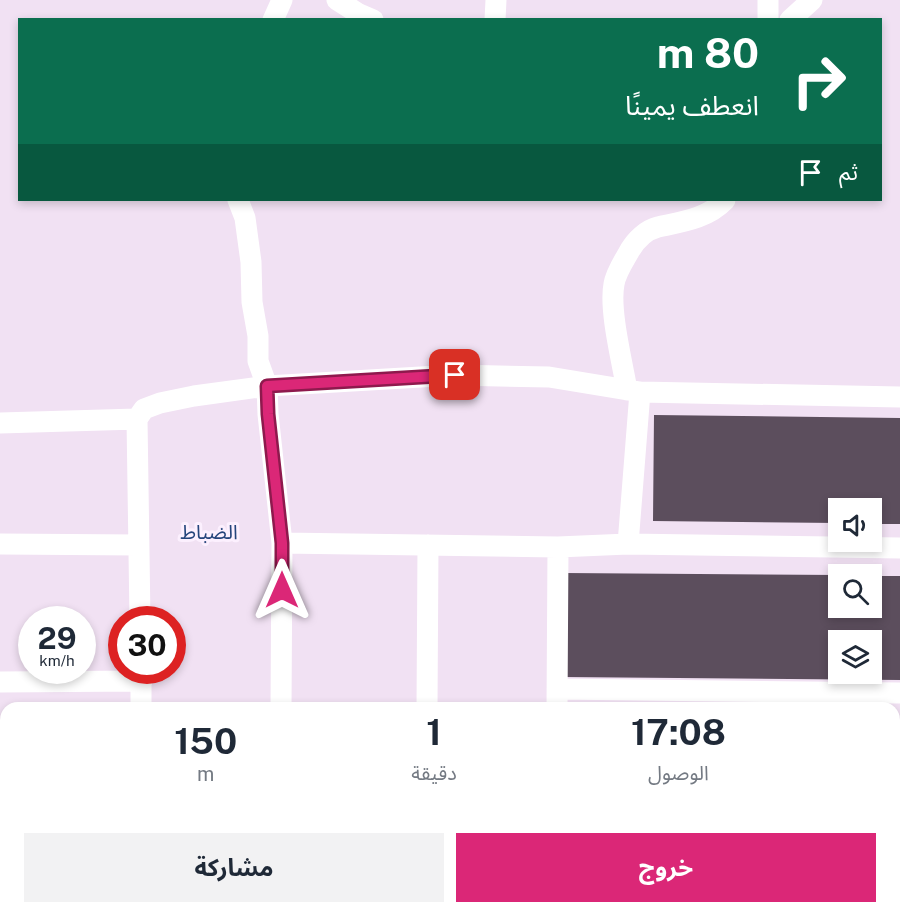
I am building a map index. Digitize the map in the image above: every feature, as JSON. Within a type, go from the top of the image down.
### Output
[{"type":"street","points":[[274,18],[282,0]]},
{"type":"street","points":[[337,0],[368,18]]},
{"type":"street","points":[[495,18],[496,0]]},
{"type":"street","points":[[768,0],[768,18]]},
{"type":"street","points":[[791,18],[812,0]]},
{"type":"street","points":[[238,201],[245,218],[251,262],[252,302],[258,336],[258,361],[267,386],[282,543],[281,702]]},
{"type":"street","points":[[628,544],[633,391],[613,300],[614,282],[621,264],[634,244],[644,234],[655,228],[679,224],[700,217],[724,201]]},
{"type":"street","points":[[140,606],[137,419],[144,409],[160,403],[267,386],[455,375],[549,378],[633,391],[900,397]]},
{"type":"street","points":[[0,423],[137,419]]},
{"type":"street","points":[[282,543],[900,548]]},
{"type":"street","points":[[0,544],[138,545]]},
{"type":"street","points":[[427,702],[428,545]]},
{"type":"street","points":[[558,547],[557,699],[900,693]]},
{"type":"street","points":[[0,682],[108,677]]},
{"type":"street","points":[[141,684],[141,702]]},
{"type":"building","points":[[654,415],[900,418],[900,524],[882,524],[882,498],[828,498],[828,523],[653,521]]},
{"type":"building","points":[[564,573],[828,575],[828,618],[882,618],[882,576],[900,576],[900,680],[882,680],[882,630],[828,630],[828,679],[563,677]]},
{"type":"district","name":"الضباط","points":[[209,532]]},
{"type":"route","points":[[282,590],[282,543],[267,386],[455,375]]}]
